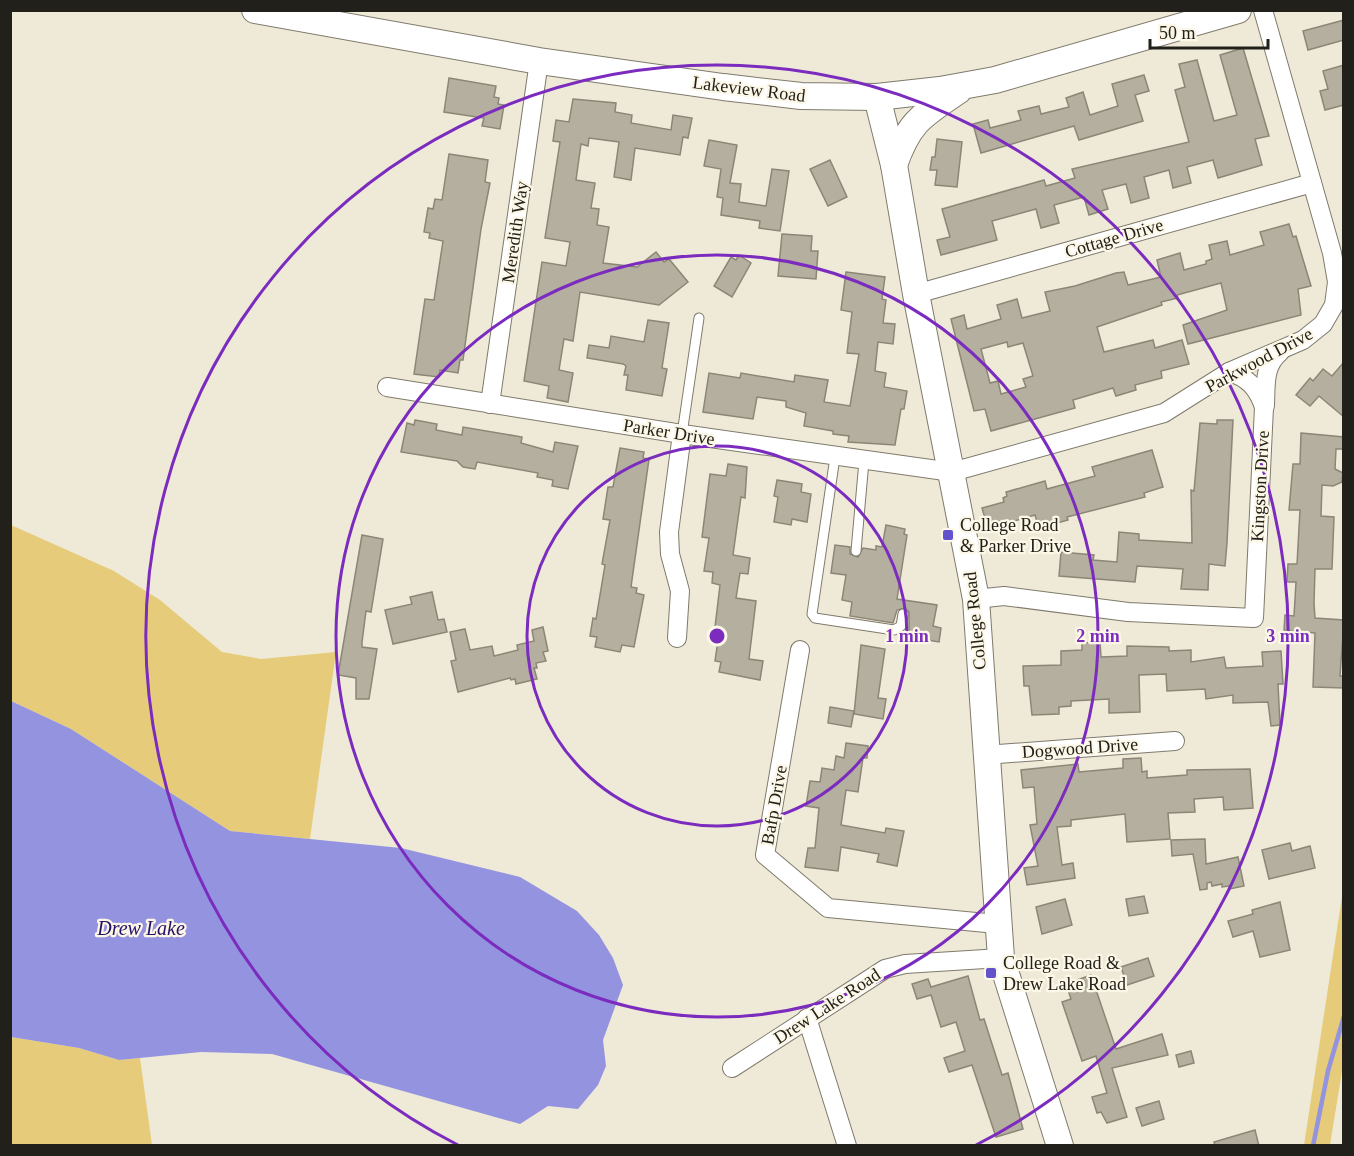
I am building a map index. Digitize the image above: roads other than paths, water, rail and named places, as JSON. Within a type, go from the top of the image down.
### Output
[{"type":"street","name":"Lakeview Road","points":[[255,10],[538,61],[801,96],[877,97],[995,80],[1238,10]]},
{"type":"street","name":"Parkwood Drive","points":[[952,472],[1164,412],[1229,372],[1304,340],[1323,324],[1334,305],[1337,293],[1332,253],[1263,10]]},
{"type":"street","name":"Meredith Way","points":[[490,404],[538,61]]},
{"type":"street","points":[[894,165],[904,137],[915,123],[966,85]]},
{"type":"street","name":"College Road","points":[[877,97],[894,165],[916,294],[976,599],[985,755],[1001,958],[1060,1146]]},
{"type":"street","name":"Cottage Drive","points":[[916,294],[1312,183]]},
{"type":"street","points":[[1264,420],[1267,369],[1271,360],[1280,352]]},
{"type":"street","name":"Kingston Drive","points":[[976,599],[1004,596],[1128,612],[1254,618],[1264,407],[1256,389],[1244,378],[1229,372]]},
{"type":"street","name":"Parker Drive","points":[[387,387],[682,434],[952,472]]},
{"type":"street","points":[[677,638],[680,591],[670,554],[669,532],[682,434]]},
{"type":"street","name":"Bafp Drive","points":[[800,650],[765,855],[828,908],[997,924]]},
{"type":"street","name":"Dogwood Drive","points":[[985,755],[1175,741]]},
{"type":"street","name":"Drew Lake Road","points":[[732,1068],[885,969],[905,964],[1001,958]]},
{"type":"street","points":[[807,1018],[847,1146]]},
{"type":"lane","points":[[682,434],[699,318]]},
{"type":"lane","points":[[835,457],[812,614],[815,618],[894,630],[901,626],[903,614]]},
{"type":"lane","points":[[856,551],[864,461]]},
{"type":"water","name":"Drew Lake","points":[[11,701],[71,729],[230,831],[401,848],[520,877],[577,911],[599,935],[613,958],[623,985],[603,1040],[606,1066],[598,1085],[578,1109],[548,1106],[520,1124],[272,1054],[201,1052],[119,1060],[79,1048],[11,1037]]},
{"type":"waterway","points":[[1313,1146],[1328,1071],[1344,1016]]},
{"type":"place","name":"College Road & Parker Drive","points":[[948,535]]},
{"type":"place","name":"College Road & Drew Lake Road","points":[[991,973]]}]
